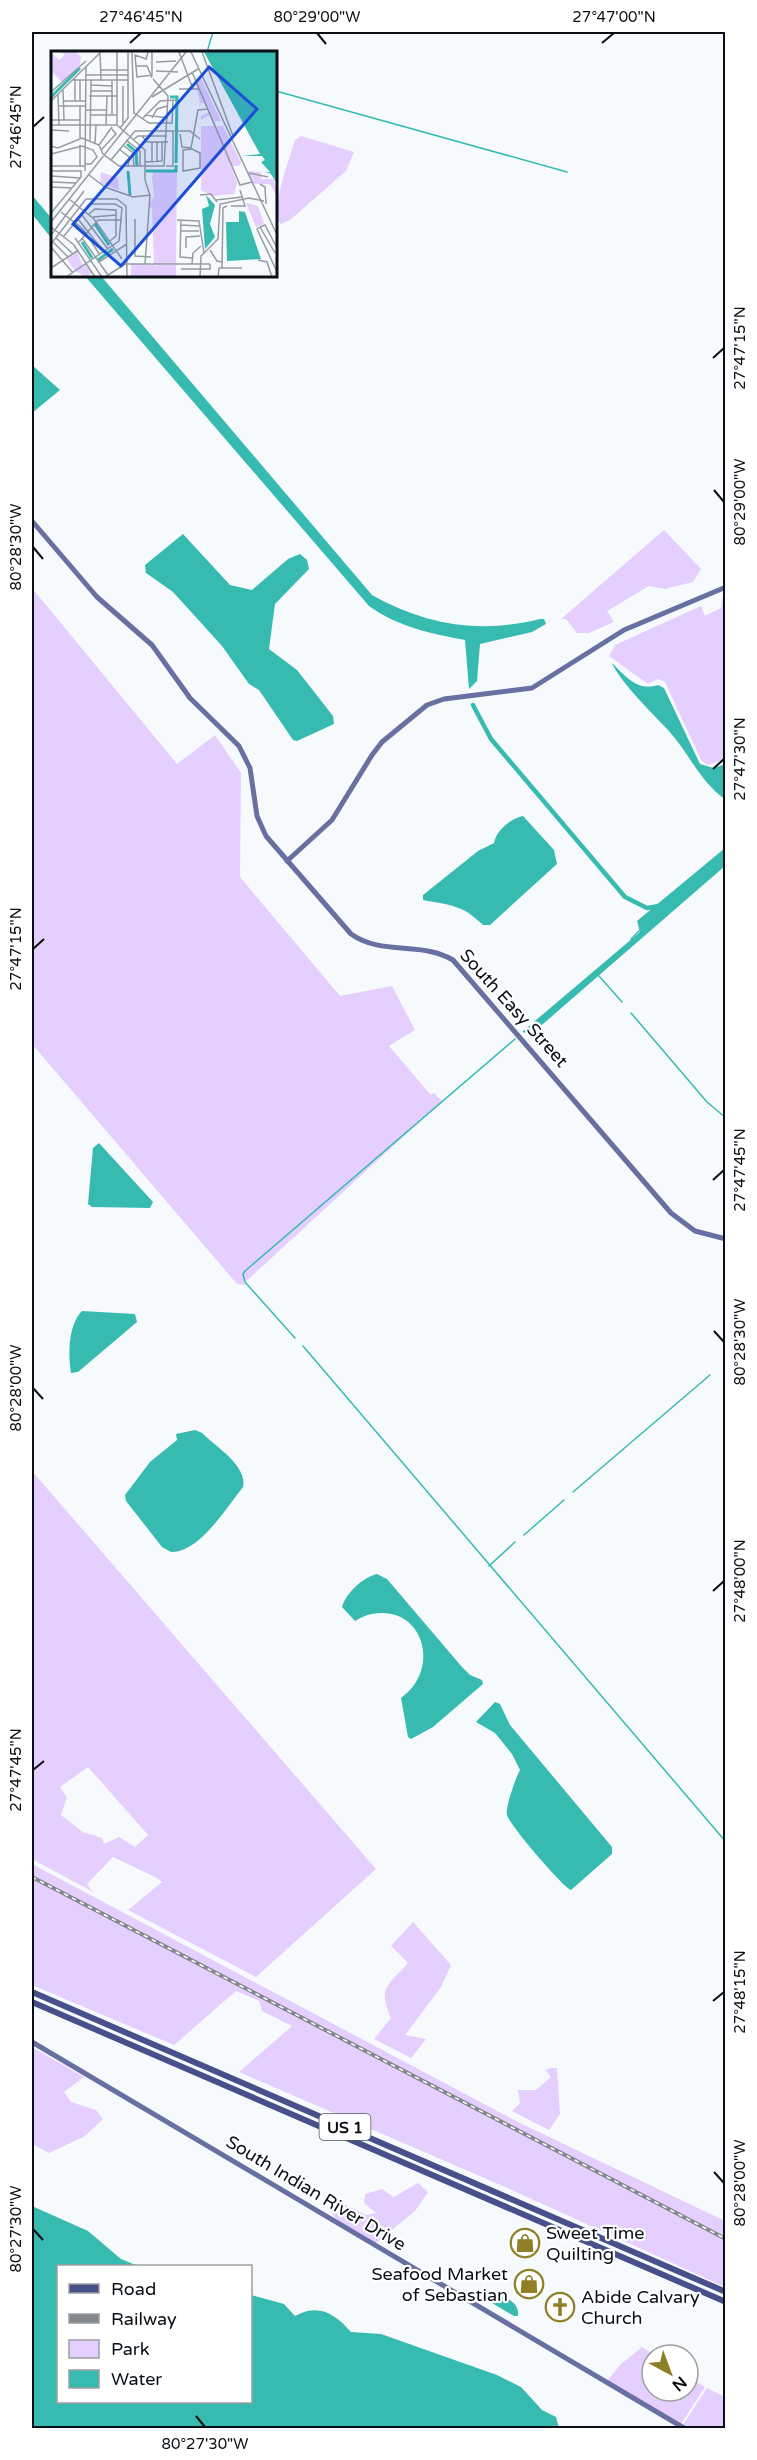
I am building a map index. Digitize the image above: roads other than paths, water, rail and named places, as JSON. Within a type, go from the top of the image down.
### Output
[{"type":"main road","name":"US 1","points":[[32,1992],[723,2291]]},
{"type":"main road","name":"US 1","points":[[32,2002],[725,2302]]},
{"type":"main road","points":[[239,2091],[252,2087]]},
{"type":"main road","points":[[256,2098],[270,2095]]},
{"type":"main road","points":[[454,2183],[465,2185],[532,2214],[537,2210]]},
{"type":"main road","points":[[555,2228],[564,2226],[630,2254],[640,2254]]},
{"type":"main road","points":[[710,2295],[723,2291]]},
{"type":"street","name":"South Easy Street","points":[[32,521],[102,602],[152,645],[190,698],[239,746],[250,768],[260,826],[287,861],[359,939],[382,946],[430,950],[453,960],[671,1213],[695,1231],[726,1239]]},
{"type":"street","points":[[287,861],[332,820],[382,742],[427,705],[444,699],[532,688],[624,630],[726,588]]},
{"type":"street","name":"South Indian River Drive","points":[[32,2042],[684,2428]]},
{"type":"water","points":[[32,195],[51,218],[51,238],[32,214]]},
{"type":"water","points":[[87,278],[103,278],[372,595],[412,614],[453,624],[496,626],[544,619],[546,624],[532,632],[480,644],[477,681],[469,689],[465,640],[403,624],[369,606]]},
{"type":"water","points":[[32,365],[60,390],[32,413]]},
{"type":"water","points":[[183,534],[230,585],[252,590],[288,559],[300,554],[307,560],[309,569],[275,604],[269,649],[297,670],[333,716],[334,724],[297,741],[293,740],[259,690],[249,684],[222,646],[173,592],[146,573],[145,565]]},
{"type":"water","points":[[612,663],[638,685],[651,687],[658,685],[664,688],[700,764],[714,768],[725,764],[725,799],[709,785],[676,739],[630,689]]},
{"type":"water","points":[[523,816],[554,850],[557,864],[490,925],[483,925],[469,913],[456,907],[423,900],[423,895],[478,851],[494,843],[495,838],[505,826]]},
{"type":"water","points":[[725,848],[725,866],[536,1030],[531,1034],[522,1032],[640,932],[637,921]]},
{"type":"water","points":[[99,1143],[153,1202],[150,1208],[92,1207],[88,1204],[93,1148]]},
{"type":"water","points":[[82,1311],[135,1314],[137,1322],[78,1372],[71,1373],[69,1349],[72,1332],[77,1317]]},
{"type":"water","points":[[195,1430],[202,1433],[236,1464],[241,1472],[243,1487],[221,1517],[202,1537],[192,1545],[171,1552],[162,1547],[126,1501],[125,1495],[150,1462],[177,1440],[176,1434]]},
{"type":"water","points":[[377,1574],[387,1579],[462,1667],[470,1675],[482,1680],[483,1684],[433,1727],[411,1739],[408,1737],[401,1698],[414,1685],[421,1671],[423,1656],[421,1641],[414,1628],[404,1619],[389,1614],[372,1614],[355,1621],[342,1607],[347,1596],[356,1586],[366,1578]]},
{"type":"water","points":[[495,1702],[500,1704],[510,1725],[612,1847],[612,1854],[571,1890],[536,1854],[507,1815],[509,1800],[520,1770],[512,1754],[495,1733],[476,1722]]},
{"type":"water","points":[[32,2206],[88,2231],[121,2259],[136,2265],[57,2265],[57,2403],[252,2403],[252,2295],[284,2304],[295,2316],[312,2310],[326,2312],[339,2320],[351,2332],[381,2334],[497,2375],[521,2387],[542,2410],[556,2417],[559,2428],[32,2428]]},
{"type":"water","points":[[489,2293],[504,2297],[513,2303],[518,2316],[514,2316],[487,2300]]},
{"type":"waterway","points":[[207,51],[213,32]]},
{"type":"waterway","points":[[278,92],[567,172]]},
{"type":"waterway","points":[[473,705],[491,739],[625,897],[647,908],[659,906]]},
{"type":"waterway","points":[[631,939],[640,930]]},
{"type":"waterway","points":[[599,976],[622,1002]]},
{"type":"waterway","points":[[631,1013],[707,1102],[726,1118]]},
{"type":"waterway","points":[[295,1338],[245,1282],[243,1274],[245,1271],[515,1039]]},
{"type":"waterway","points":[[303,1346],[726,1842]]},
{"type":"waterway","points":[[573,1492],[710,1375]]},
{"type":"waterway","points":[[524,1535],[564,1500]]},
{"type":"waterway","points":[[489,1566],[515,1542]]},
{"type":"railway","points":[[32,1877],[726,2239]]},
{"type":"place","name":"Sweet Time Quilting","points":[[525,2243]]},
{"type":"place","name":"Seafood Market of Sebastian","points":[[529,2284]]},
{"type":"place","name":"Abide Calvary Church","points":[[560,2307]]}]
